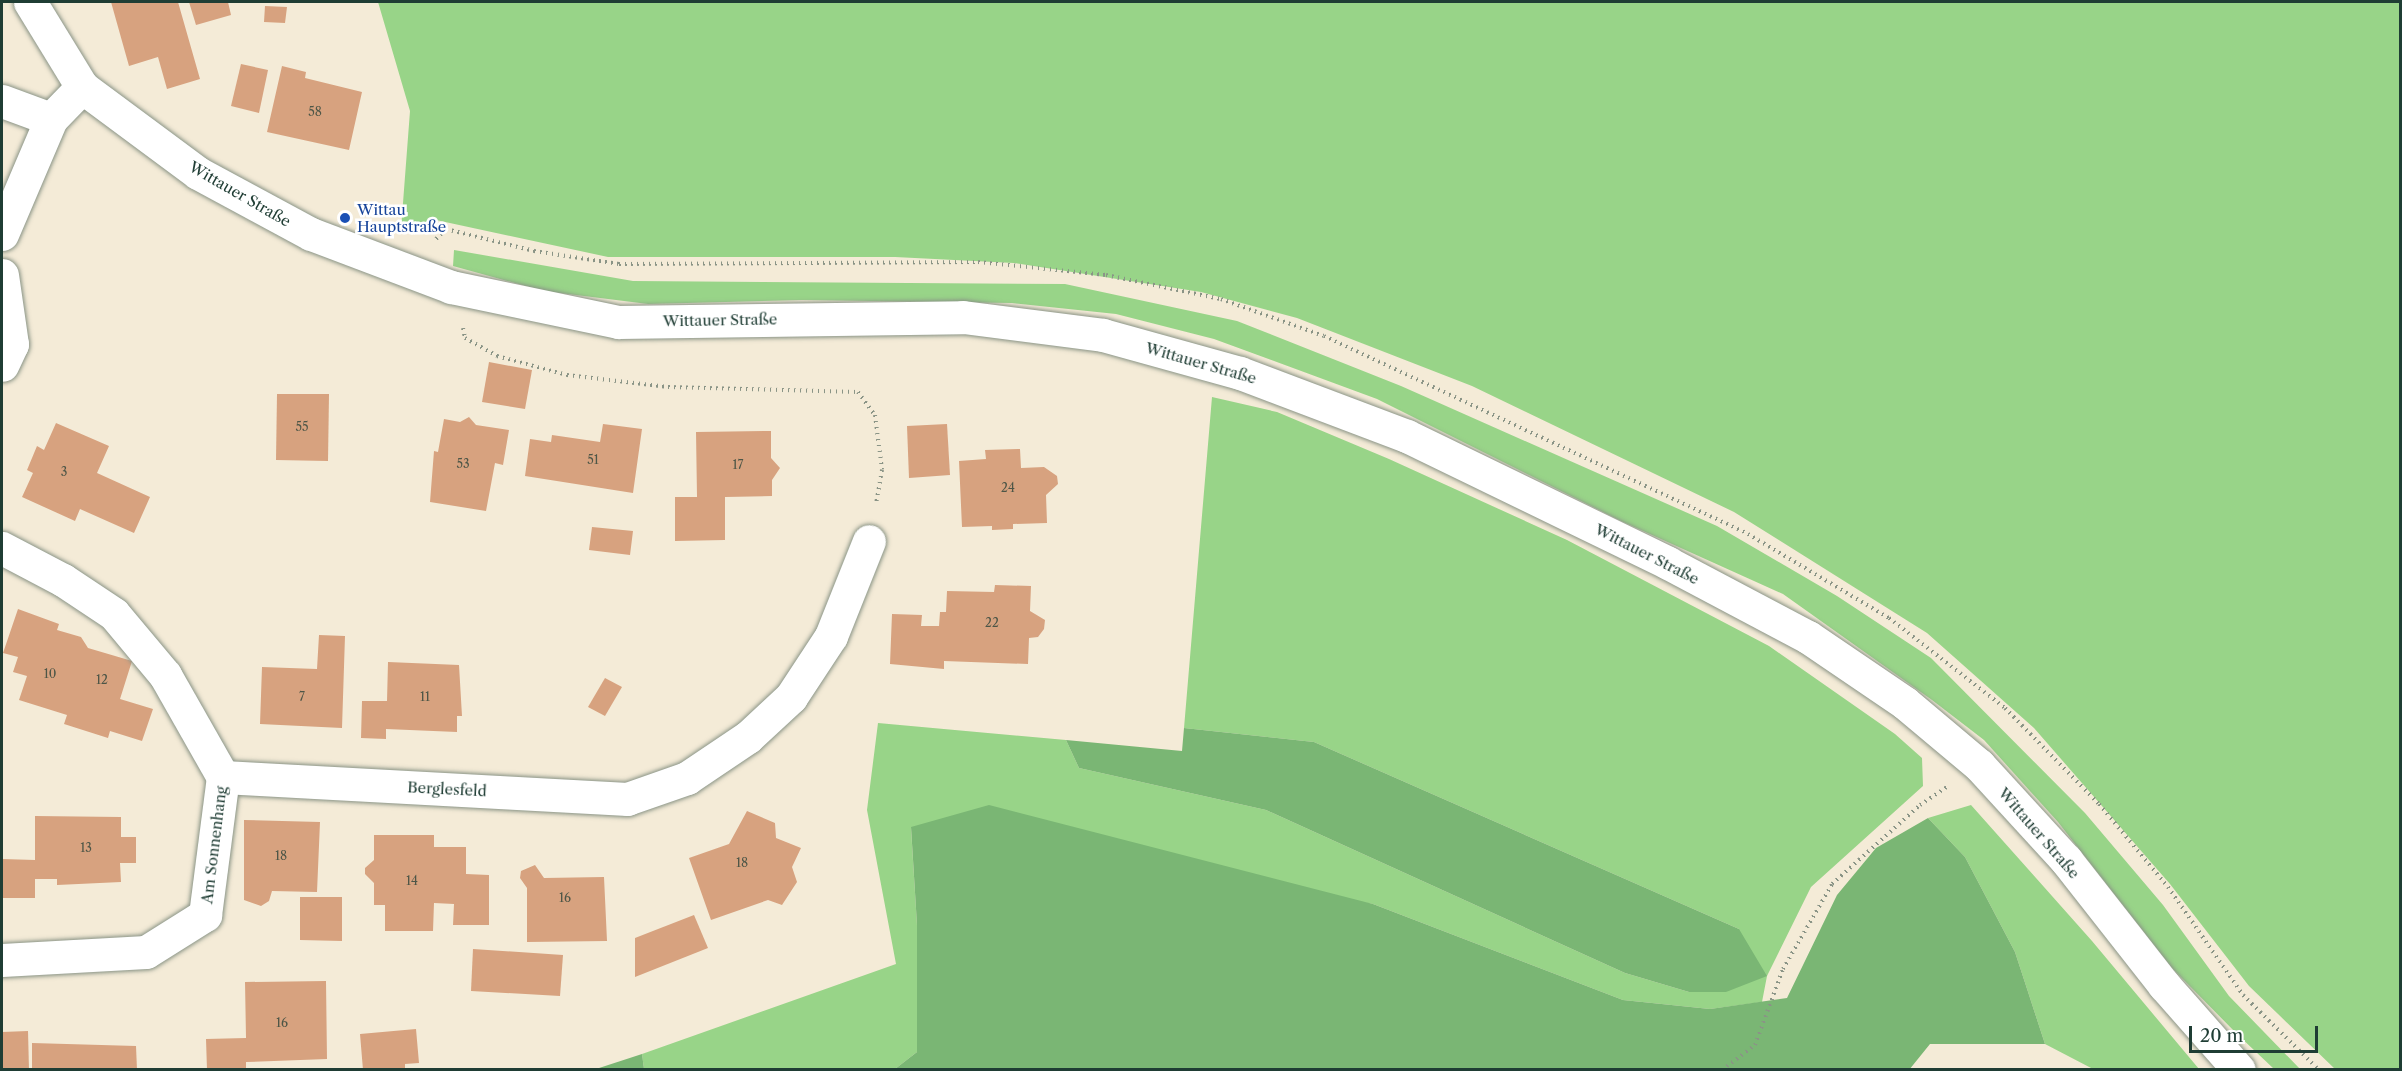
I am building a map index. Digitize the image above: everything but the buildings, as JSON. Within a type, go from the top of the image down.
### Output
[{"type":"street","name":"Wittauer Straße","points":[[30,2],[82,87],[219,184],[311,234],[451,287],[618,322],[963,317],[1103,335],[1240,373],[1407,436],[1688,573],[1808,638],[1905,703],[1979,765],[2066,860],[2164,985],[2239,1070]]},
{"type":"street","points":[[2,234],[51,119],[82,87]]},
{"type":"street","points":[[2,101],[51,119]]},
{"type":"street","points":[[2,276],[12,344],[2,365]]},
{"type":"street","name":"Berglesfeld","points":[[223,777],[627,799],[687,778],[748,737],[790,697],[831,636],[869,541]]},
{"type":"street","points":[[2,548],[63,580],[114,614],[165,675],[223,777]]},
{"type":"street","name":"Am Sonnenhang","points":[[2,960],[146,952],[205,915],[223,777]]},
{"type":"path","points":[[451,287],[465,338],[497,356],[557,372],[668,387],[858,392],[875,415],[882,470],[869,541]]},
{"type":"path","points":[[1722,1070],[1755,1045],[1783,969],[1832,884],[1920,805],[1979,765]]},
{"type":"green space","points":[[378,2],[2400,2],[2400,1069],[2335,1069],[2249,986],[2170,884],[2034,728],[1927,633],[1734,512],[1472,386],[1297,318],[1201,292],[1014,263],[895,257],[608,257],[436,220],[401,229],[410,111]]},
{"type":"green space","points":[[454,250],[633,281],[1065,284],[1237,321],[1401,386],[1717,526],[1837,596],[1931,658],[2085,813],[2163,905],[2229,996],[2300,1069],[2274,1069],[2237,1034],[2172,968],[2058,822],[1984,740],[1932,700],[1783,594],[1621,521],[1377,399],[1214,339],[1116,314],[1012,303],[802,300],[648,304],[544,291],[453,266]]},
{"type":"green space","points":[[1212,397],[1277,412],[1389,459],[1567,540],[1769,646],[1895,734],[1922,758],[1923,786],[1811,887],[1767,976],[1762,1002],[1710,1009],[1623,1000],[1373,904],[911,828],[917,925],[917,1052],[895,1069],[644,1069],[642,1054],[896,964],[867,810],[878,723],[1066,740],[1079,768],[1266,810],[1625,973],[1689,992],[1726,992],[1739,929],[1314,742],[1184,728]]},
{"type":"green space","points":[[1184,728],[1314,742],[1739,929],[1767,976],[1726,992],[1689,992],[1625,973],[1266,810],[1079,768],[1066,740],[1182,751]]},
{"type":"green space","points":[[989,805],[1373,904],[1623,1000],[1710,1009],[1787,998],[1837,895],[1876,848],[1928,818],[1965,857],[2015,952],[2045,1044],[1930,1044],[1909,1070],[895,1069],[917,1052],[917,925],[911,827]]},
{"type":"green space","points":[[1971,805],[2092,941],[2199,1069],[2093,1069],[2045,1044],[2015,952],[1965,857],[1928,818]]},
{"type":"green space","points":[[642,1054],[644,1069],[596,1069]]},
{"type":"place","name":"Wittau Hauptstraße","points":[[345,218]]}]
